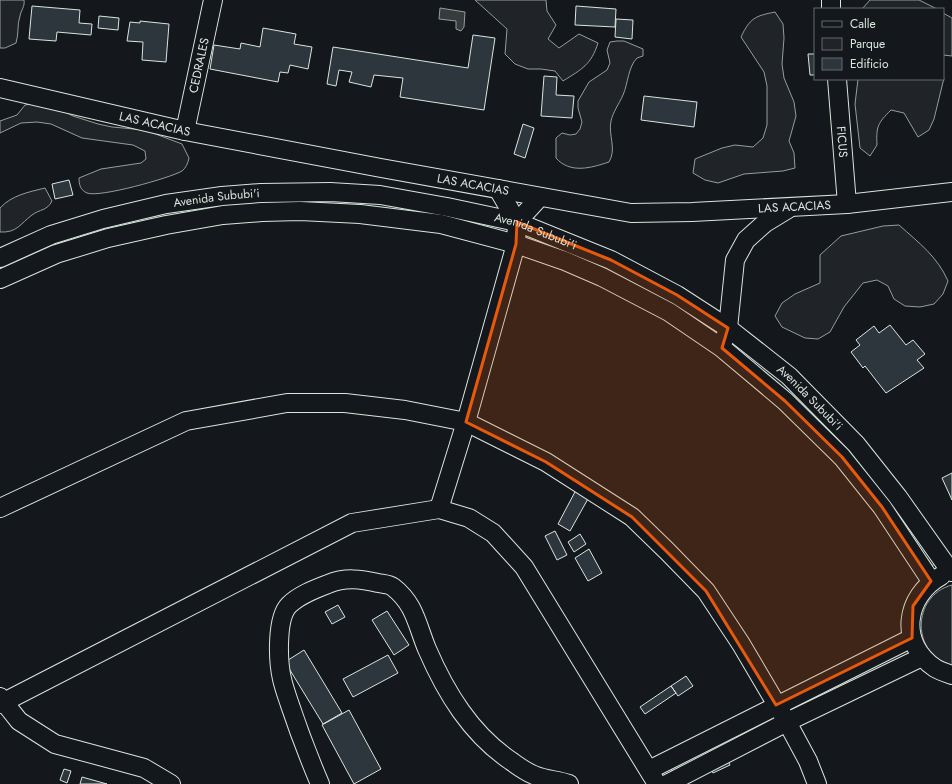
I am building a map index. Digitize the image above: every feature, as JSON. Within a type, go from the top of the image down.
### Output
[{"type":"street","name":"CEDRALES","points":[[185,131],[213,0]]},
{"type":"street","name":"FICUS","points":[[837,80],[846,204]]},
{"type":"street","name":"LAS ACACIAS","points":[[0,88],[185,131],[631,213],[692,212],[846,204],[952,192]]},
{"type":"street","points":[[439,509],[466,422],[516,244],[517,222],[498,189]]},
{"type":"street","name":"Avenida Sububi'i","points":[[0,258],[51,235],[103,219],[166,204],[222,196],[261,193],[330,192],[380,195],[447,206],[517,222],[611,260],[678,295],[728,328],[790,376],[856,444],[898,497],[952,572]]},
{"type":"street","points":[[517,222],[540,197]]},
{"type":"street","points":[[722,348],[728,328],[735,260],[746,240],[765,223],[790,207]]},
{"type":"street","name":"Avenida Sububi'i","points":[[0,279],[56,254],[108,238],[166,225],[223,215],[262,212],[307,211],[360,214],[441,224],[516,244],[564,261],[602,277],[670,312],[722,348],[785,401],[842,457],[882,507],[931,581]]},
{"type":"street","points":[[0,508],[186,421],[287,403],[344,403],[405,410],[466,422],[546,462],[632,517],[706,591],[787,722],[808,761],[818,784]]},
{"type":"street","points":[[171,784],[144,768],[55,744],[19,721],[1,701],[352,523],[439,509],[469,518],[493,533],[524,567],[654,780]]},
{"type":"street","points":[[952,572],[931,581],[920,592],[913,606],[910,622],[912,638],[922,657],[935,668],[952,675]]},
{"type":"street","points":[[320,784],[298,728],[282,679],[279,637],[280,623],[288,606],[307,593],[336,581],[362,579],[391,586],[402,595],[413,610],[427,648],[442,680],[460,712],[477,732],[499,753],[520,768],[535,776],[569,784]]},
{"type":"street","points":[[654,780],[776,705],[912,638]]},
{"type":"street","points":[[654,780],[787,722],[922,657]]},
{"type":"highlighted area","points":[[517,222],[611,260],[677,295],[728,328],[722,348],[785,401],[842,457],[882,507],[931,581],[913,606],[912,638],[776,705],[706,591],[632,517],[546,462],[466,422],[516,244]]},
{"type":"green space","points":[[0,0],[24,0],[19,19],[16,43],[5,48],[0,48]]},
{"type":"green space","points":[[475,0],[546,0],[547,11],[556,25],[548,39],[559,48],[579,34],[598,43],[589,62],[576,73],[563,81],[555,71],[528,69],[515,64],[505,54],[507,29]]},
{"type":"green space","points":[[870,0],[919,0],[935,8],[863,8]]},
{"type":"green space","points":[[775,12],[783,24],[784,38],[782,64],[784,78],[794,102],[796,116],[789,141],[794,153],[795,168],[783,171],[744,174],[718,183],[705,180],[693,173],[695,159],[722,148],[735,145],[753,147],[763,138],[767,125],[767,86],[764,72],[741,37],[747,26],[754,19]]},
{"type":"green space","points":[[944,14],[952,18],[952,56],[944,55]]},
{"type":"green space","points":[[624,41],[643,49],[643,56],[637,58],[632,66],[625,91],[611,121],[611,157],[609,162],[588,168],[574,168],[568,166],[556,158],[556,138],[562,133],[570,135],[576,134],[580,129],[582,122],[578,108],[578,101],[589,82],[607,70],[610,63],[607,50],[610,42]]},
{"type":"green space","points":[[858,80],[944,80],[934,119],[929,130],[918,137],[904,113],[891,110],[883,118],[879,125],[877,145],[870,156],[860,148],[855,104]]},
{"type":"green space","points":[[31,104],[61,110],[73,116],[98,124],[112,127],[145,130],[182,144],[189,158],[187,164],[182,171],[150,182],[105,193],[87,193],[80,187],[79,178],[101,169],[141,163],[146,159],[145,151],[133,145],[82,138],[51,124],[37,122],[21,123],[0,133],[0,121],[17,115],[25,105]]},
{"type":"green space","points":[[45,188],[52,201],[48,207],[32,215],[18,227],[10,231],[0,232],[0,208],[15,197]]},
{"type":"green space","points":[[261,200],[360,201],[361,203],[360,206],[300,203],[0,272],[0,267],[54,243],[105,227],[167,212]]},
{"type":"green space","points":[[899,225],[933,257],[944,272],[948,281],[943,294],[934,304],[920,307],[905,306],[894,299],[888,286],[877,280],[863,283],[844,307],[830,332],[818,339],[805,338],[782,327],[775,316],[782,303],[795,294],[820,283],[820,255],[841,236],[883,226]]},
{"type":"green space","points":[[530,236],[608,267],[680,305],[712,327],[709,329],[529,240]]},
{"type":"green space","points":[[733,342],[773,373],[849,448],[890,498],[935,564],[934,565],[932,565],[901,521],[846,451],[792,396],[732,345]]},
{"type":"green space","points":[[952,585],[952,665],[939,659],[929,650],[923,638],[921,625],[923,613],[929,601],[939,591]]},
{"type":"green space","points":[[907,650],[909,651],[909,654],[796,710],[796,705]]},
{"type":"green space","points":[[768,719],[771,720],[672,772],[671,769]]},
{"type":"shaded area","points":[[440,8],[465,12],[464,27],[461,31],[456,29],[456,21],[439,19]]},
{"type":"building","points":[[32,6],[80,10],[79,23],[92,24],[91,35],[57,32],[56,41],[29,39]]},
{"type":"building","points":[[576,6],[616,9],[615,27],[575,25]]},
{"type":"building","points":[[99,16],[119,18],[118,30],[98,28]]},
{"type":"building","points":[[616,19],[633,20],[632,39],[615,37]]},
{"type":"building","points":[[140,21],[169,24],[166,62],[142,60],[143,42],[127,41],[130,22],[140,23]]},
{"type":"building","points":[[263,28],[296,34],[294,44],[312,47],[308,69],[290,65],[288,73],[280,72],[278,82],[210,69],[214,45],[240,49],[241,43],[260,47]]},
{"type":"building","points":[[473,35],[495,38],[484,110],[400,97],[403,78],[374,75],[371,87],[349,82],[352,72],[339,70],[336,86],[327,84],[333,47],[468,68]]},
{"type":"building","points":[[808,54],[814,54],[814,75],[810,75]]},
{"type":"building","points":[[544,76],[557,77],[556,95],[574,96],[572,118],[541,116]]},
{"type":"building","points":[[644,96],[697,102],[694,127],[641,120]]},
{"type":"building","points":[[523,124],[534,128],[525,158],[514,154]]},
{"type":"building","points":[[69,180],[73,195],[55,199],[52,184]]},
{"type":"building","points":[[890,325],[906,345],[913,340],[925,354],[917,360],[924,368],[886,393],[865,366],[863,368],[851,352],[860,345],[856,340],[874,326],[879,333]]},
{"type":"building","points":[[952,473],[952,500],[942,478]]},
{"type":"building","points":[[576,490],[589,497],[570,531],[558,524]]},
{"type":"building","points":[[555,531],[567,555],[557,560],[545,536]]},
{"type":"building","points":[[580,534],[586,544],[574,552],[568,542]]},
{"type":"building","points":[[589,549],[602,573],[588,581],[575,558]]},
{"type":"building","points":[[338,605],[345,617],[332,624],[325,612]]},
{"type":"building","points":[[387,611],[409,645],[394,655],[372,620]]},
{"type":"building","points":[[304,650],[342,713],[323,724],[285,662]]},
{"type":"building","points":[[388,655],[398,673],[353,697],[343,679]]},
{"type":"building","points":[[686,676],[693,686],[678,696],[671,686]]},
{"type":"building","points":[[671,686],[676,693],[645,714],[640,707]]},
{"type":"building","points":[[349,710],[381,769],[354,784],[322,725]]},
{"type":"building","points":[[726,757],[730,765],[713,773],[709,766]]},
{"type":"building","points":[[64,769],[71,771],[67,783],[60,780]]},
{"type":"building","points":[[82,777],[107,784],[80,784]]}]
